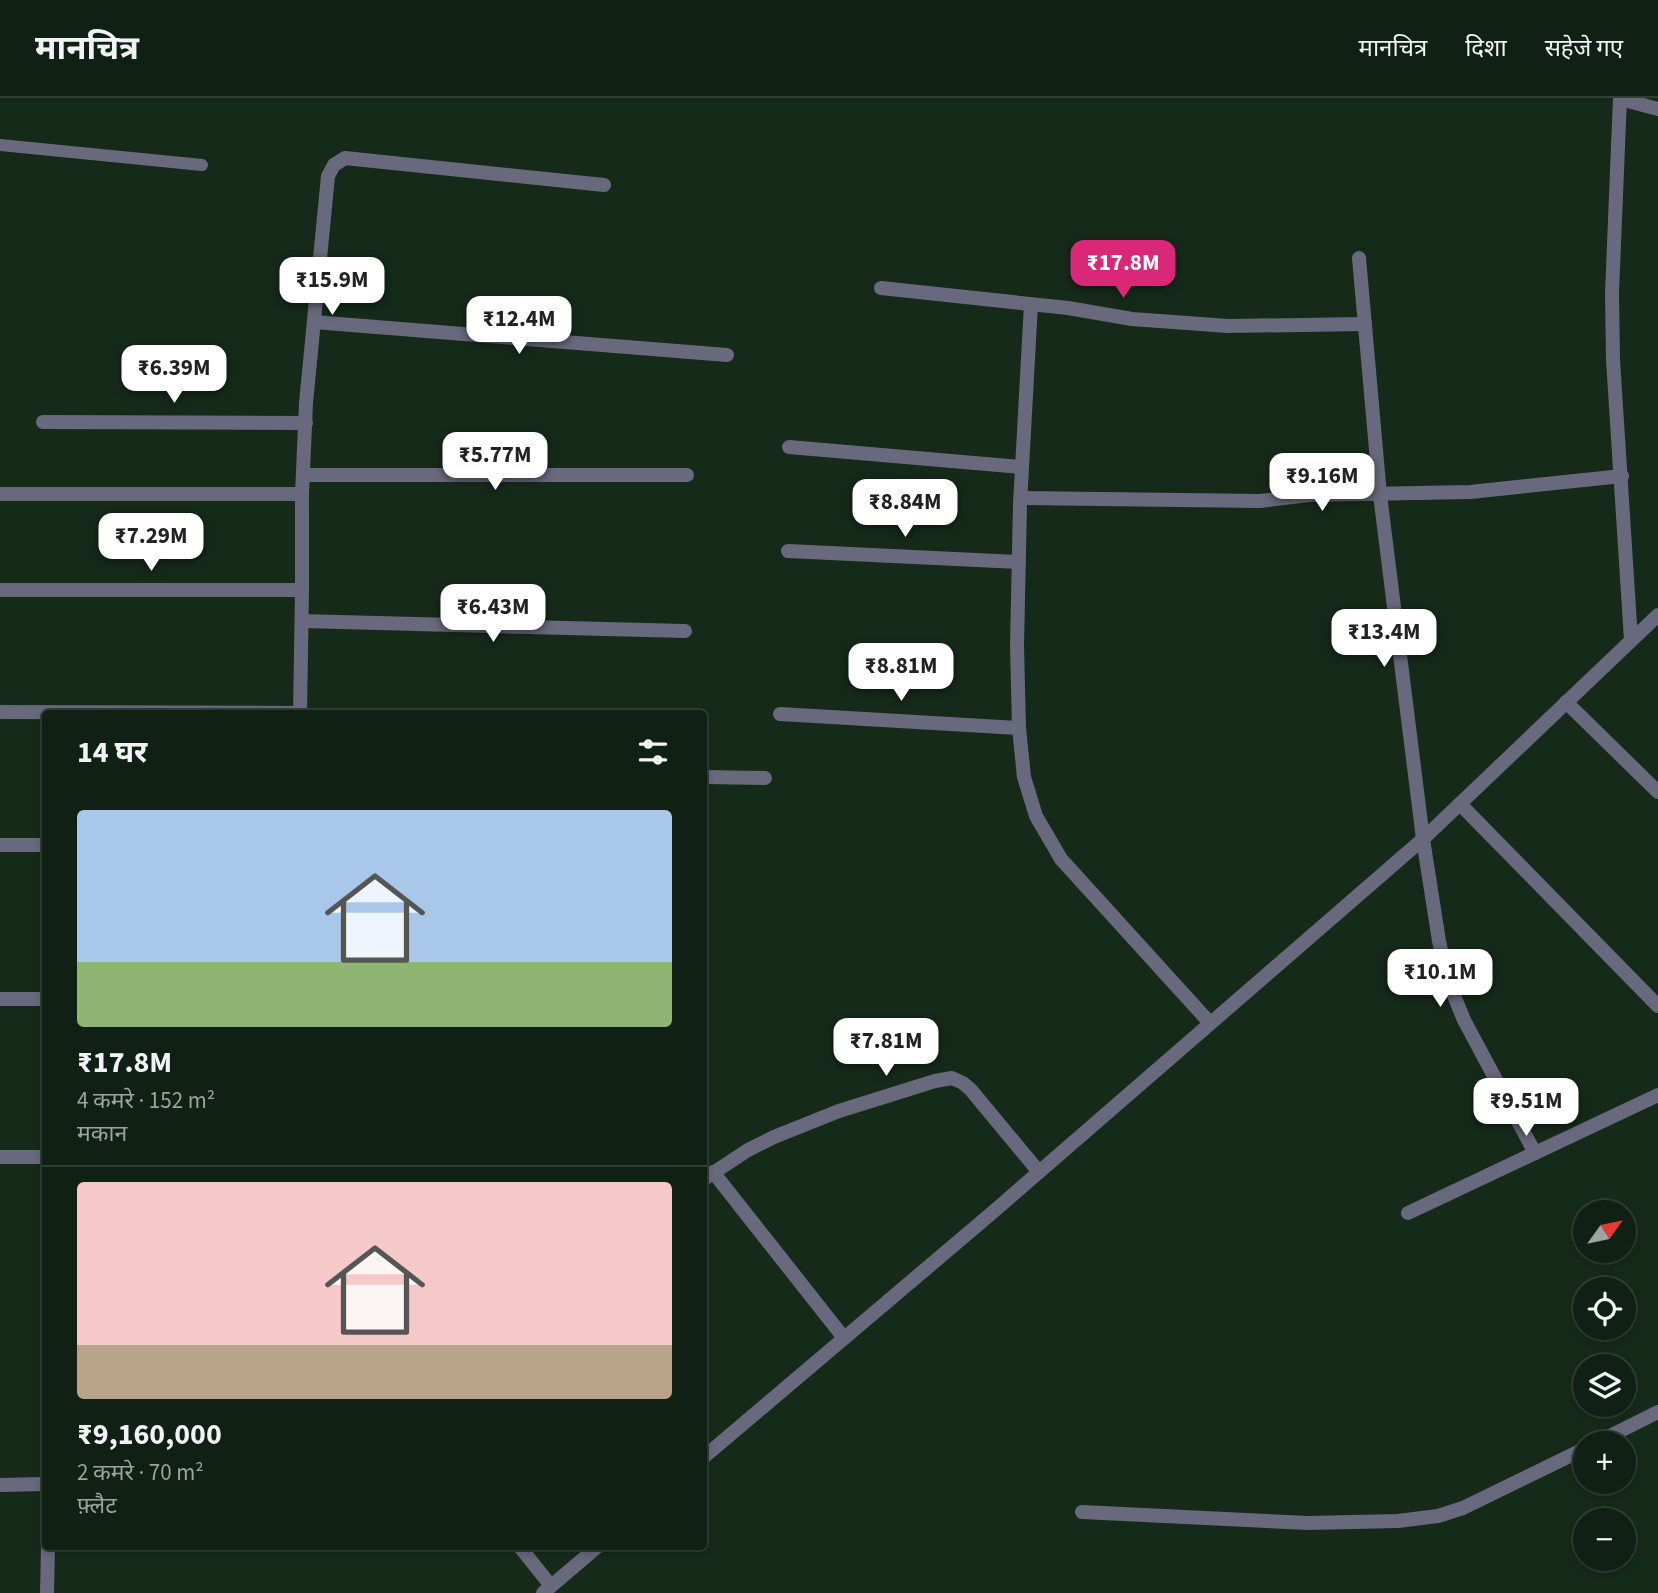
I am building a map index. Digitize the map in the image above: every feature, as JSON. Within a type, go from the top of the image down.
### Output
[{"type":"street","points":[[1631,640],[1613,360],[1612,293],[1620,99],[1658,109]]},
{"type":"street","points":[[300,710],[302,494],[306,403],[328,176],[334,165],[345,158],[604,185]]},
{"type":"street","points":[[1359,258],[1380,495],[1423,839],[1439,941],[1448,981],[1464,1020],[1535,1153]]},
{"type":"street","points":[[881,288],[1068,308],[1132,319],[1227,326],[1365,324]]},
{"type":"street","points":[[1031,304],[1022,467],[1017,646],[1019,728],[1024,777],[1036,816],[1061,859],[1210,1023]]},
{"type":"street","points":[[314,322],[727,355]]},
{"type":"street","points":[[43,422],[306,423]]},
{"type":"street","points":[[789,447],[1022,467]]},
{"type":"street","points":[[303,475],[687,475]]},
{"type":"street","points":[[1021,498],[1260,501],[1309,495],[1470,492],[1622,477]]},
{"type":"street","points":[[0,494],[302,494]]},
{"type":"street","points":[[788,551],[1019,562]]},
{"type":"street","points":[[0,590],[302,590]]},
{"type":"street","points":[[707,1454],[1039,1172],[1423,839],[1658,615]]},
{"type":"street","points":[[302,621],[685,631]]},
{"type":"street","points":[[1566,702],[1658,792]]},
{"type":"street","points":[[0,712],[42,712]]},
{"type":"street","points":[[780,714],[1019,728]]},
{"type":"street","points":[[707,777],[765,778]]},
{"type":"street","points":[[1460,804],[1658,1006]]},
{"type":"street","points":[[0,845],[42,845]]},
{"type":"street","points":[[0,999],[42,999]]},
{"type":"street","points":[[844,1339],[708,1175],[774,1137],[839,1111],[952,1078],[971,1090],[1039,1172]]},
{"type":"street","points":[[1408,1213],[1658,1095]]},
{"type":"street","points":[[0,1157],[42,1157]]},
{"type":"street","points":[[1620,1431],[1658,1412]]},
{"type":"street","points":[[1082,1512],[1308,1523],[1398,1521],[1438,1516],[1463,1508],[1573,1454]]},
{"type":"street","points":[[0,1485],[42,1484]]},
{"type":"street","points":[[47,1593],[48,1550]]},
{"type":"street","points":[[522,1550],[547,1590],[594,1550]]},
{"type":"lane","points":[[0,145],[202,165]]}]
